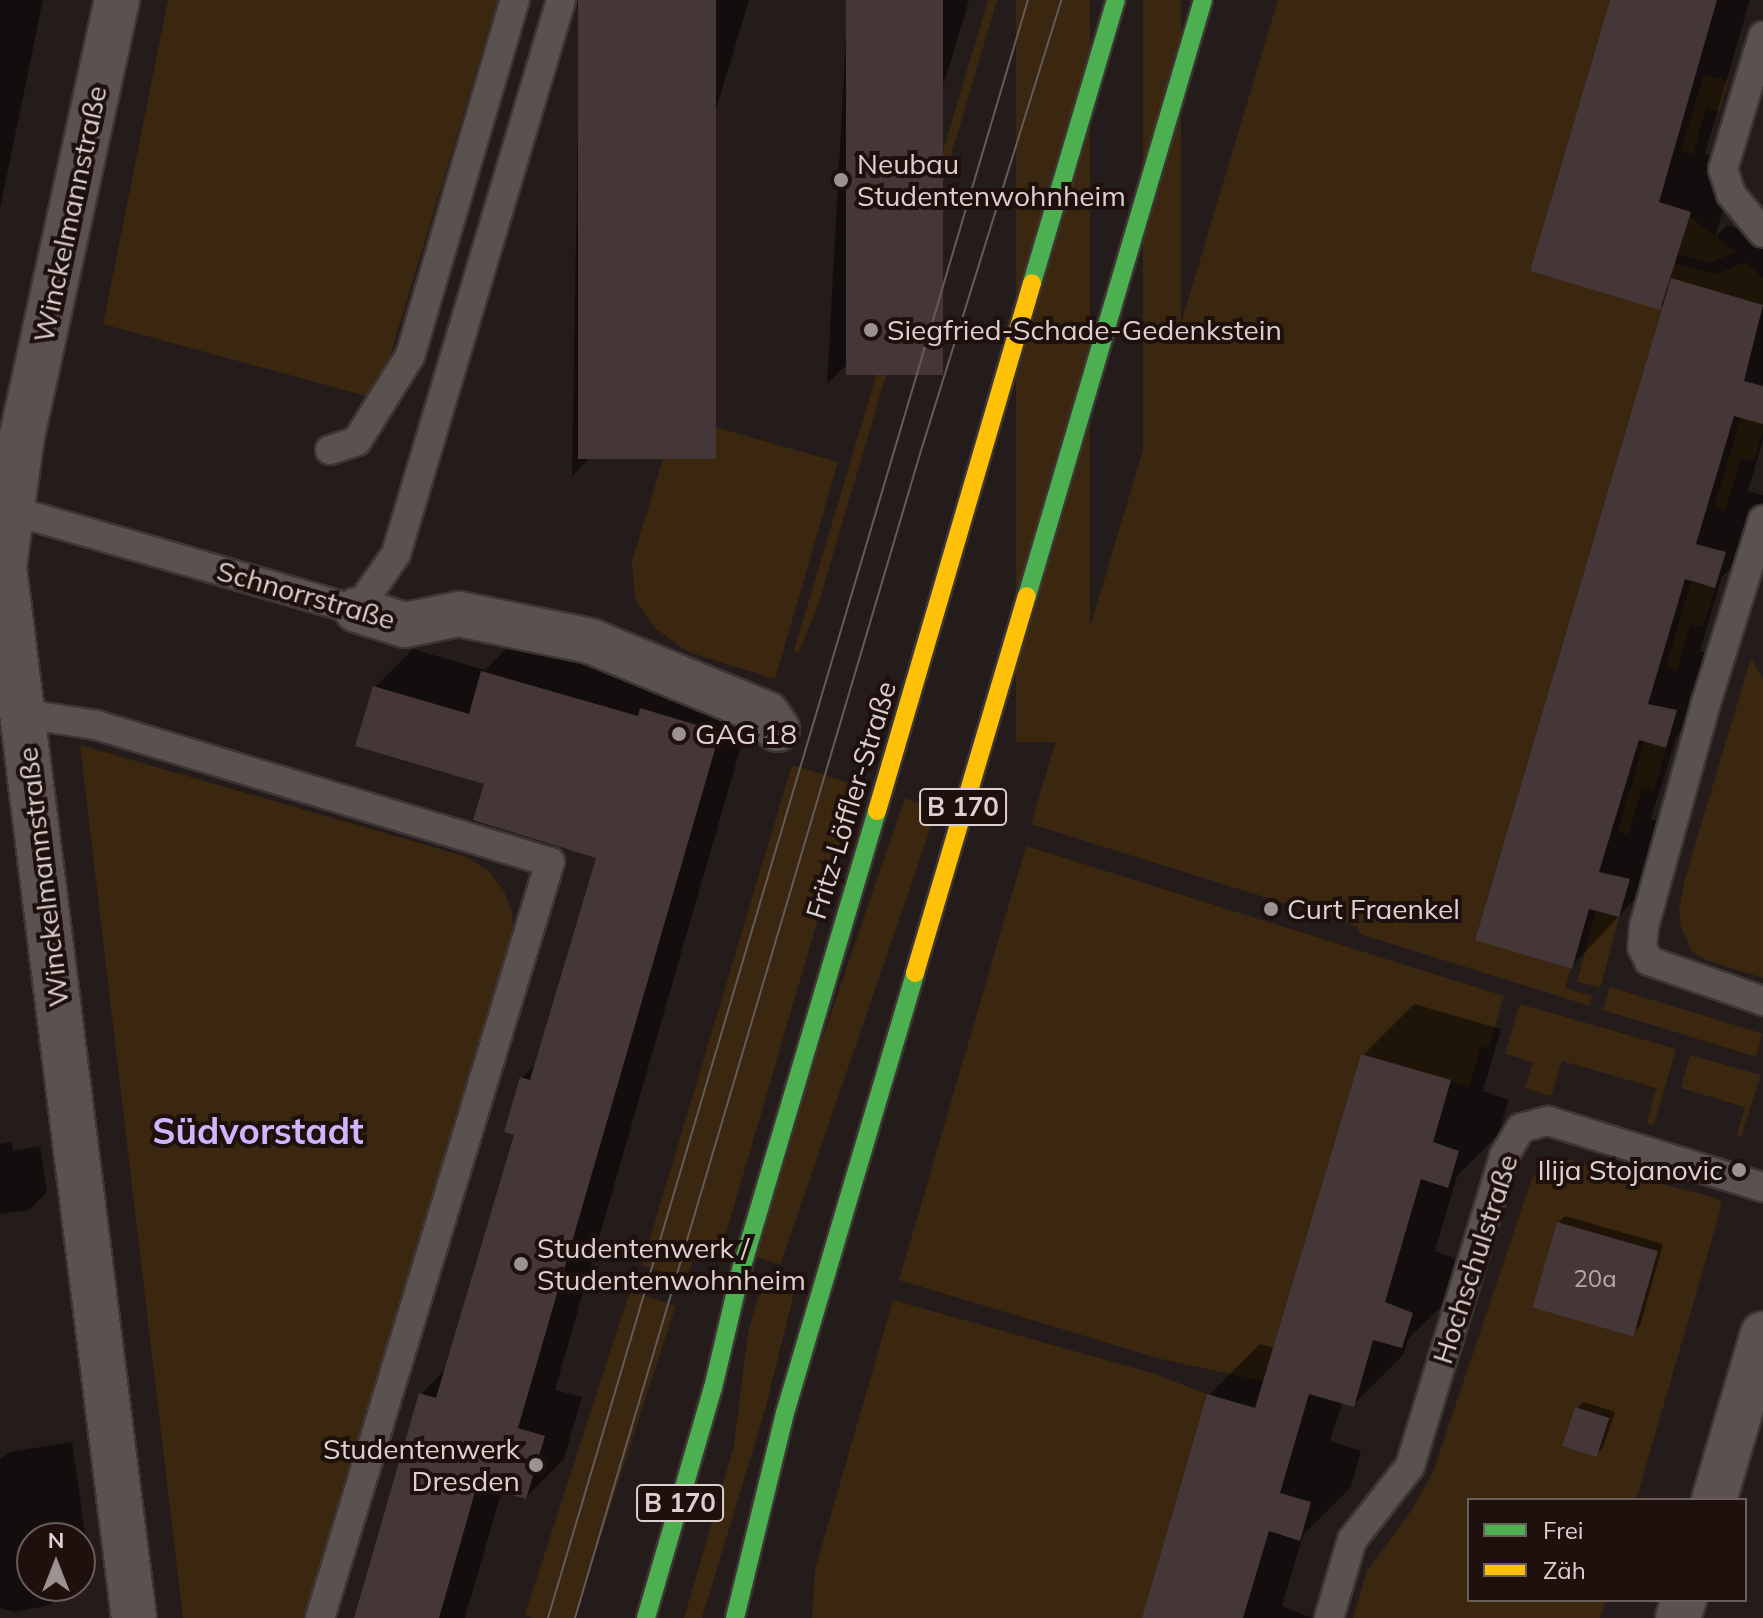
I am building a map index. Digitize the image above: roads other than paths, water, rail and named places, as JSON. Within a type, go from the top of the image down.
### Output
[{"type":"main road","name":"Fritz-Löffler-Straße","points":[[646,1618],[713,1388],[741,1270],[1116,0]]},
{"type":"main road","name":"B 170","points":[[735,1618],[785,1413],[1203,0]]},
{"type":"street","name":"Winckelmannstraße","points":[[117,0],[11,437],[10,510],[4,567],[134,1618]]},
{"type":"street","name":"Schnorrstraße","points":[[357,610],[405,625],[459,614],[590,641],[767,714],[777,729]]},
{"type":"street","points":[[1715,1498],[1763,1334]]},
{"type":"lane","points":[[330,450],[357,441],[410,356],[515,0]]},
{"type":"lane","points":[[357,610],[396,554],[561,0]]},
{"type":"lane","points":[[1763,36],[1723,169],[1731,194],[1763,233]]},
{"type":"lane","name":"Schnorrstraße","points":[[10,510],[357,610]]},
{"type":"lane","points":[[1763,520],[1706,703],[1644,926],[1642,947],[1649,961],[1763,1001]]},
{"type":"lane","points":[[24,714],[96,725],[550,862],[320,1618]]},
{"type":"lane","name":"Hochschulstraße","points":[[1329,1618],[1352,1540],[1410,1466],[1504,1156],[1521,1128],[1548,1121],[1763,1187]]},
{"type":"tram line","points":[[548,1618],[1028,0]]},
{"type":"tram line","points":[[575,1618],[920,454],[1061,0]]},
{"type":"place","name":"Neubau Studentenwohnheim","points":[[841,180]]},
{"type":"place","name":"Siegfried-Schade-Gedenkstein","points":[[871,330]]},
{"type":"place","name":"GAG 18","points":[[679,734]]},
{"type":"place","name":"Curt Fraenkel","points":[[1271,909]]},
{"type":"place","name":"Ilija Stojanovic","points":[[1739,1170]]},
{"type":"place","name":"Studentenwerk / Studentenwohnheim","points":[[521,1264]]},
{"type":"place","name":"Studentenwerk Dresden","points":[[536,1465]]},
{"type":"district","name":"Südvorstadt","points":[[258,1131]]}]
